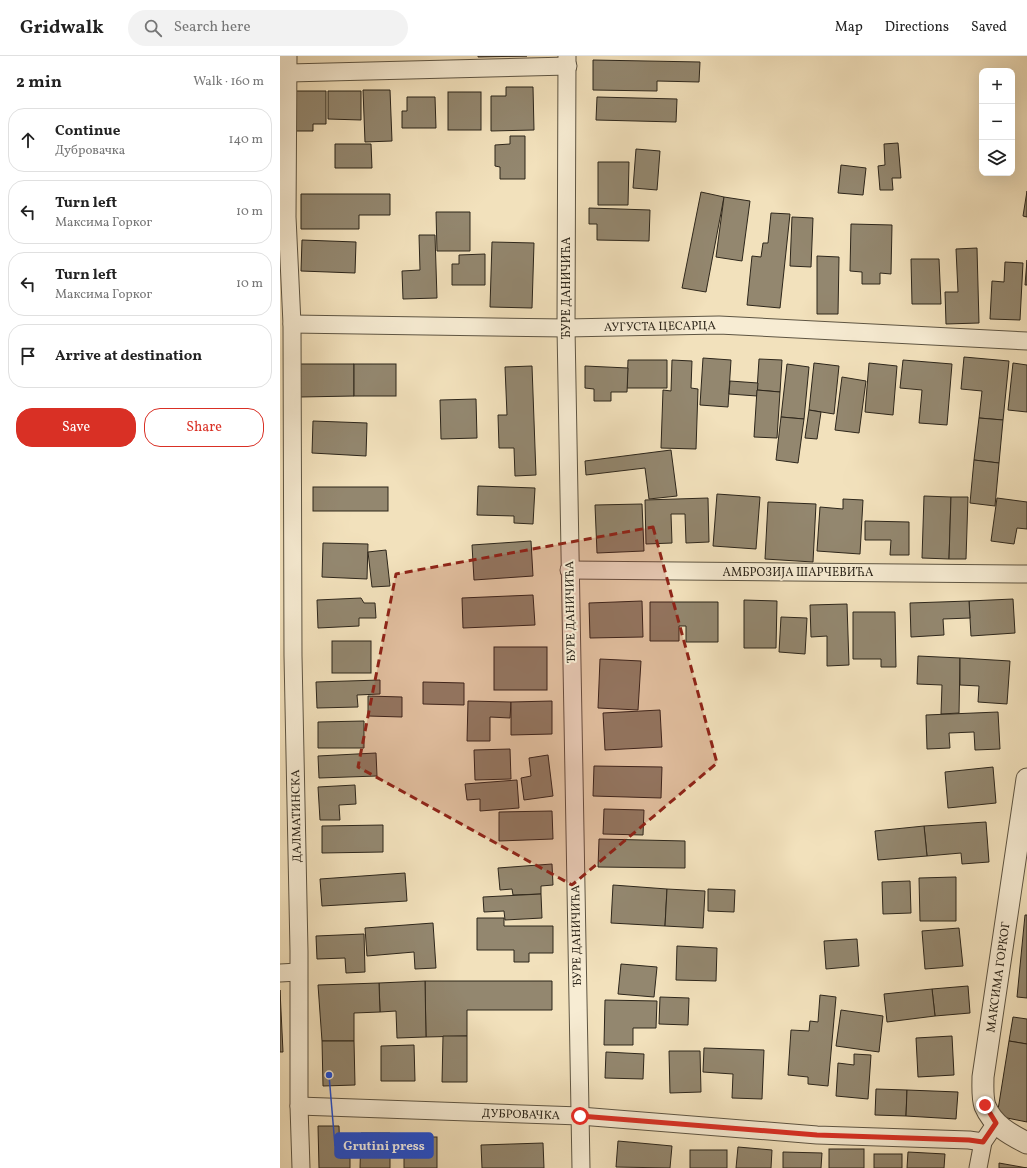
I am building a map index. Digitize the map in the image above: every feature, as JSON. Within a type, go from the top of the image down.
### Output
[{"type":"street","name":"ДАЛМАТИНСКА","points":[[288,56],[289,73],[283,217],[292,324],[293,656],[299,951],[299,1106],[301,1168]]},
{"type":"street","points":[[289,73],[567,61]]},
{"type":"street","name":"ЂУРЕ ДАНИЧИЋА","points":[[567,61],[566,328],[580,1168]]},
{"type":"street","name":"АУГУСТА ЦЕСАРЦА","points":[[292,324],[566,328],[719,325],[1027,341]]},
{"type":"street","name":"АМБРОЗИЈА ШАРЧЕВИЋА","points":[[569,570],[1027,574]]},
{"type":"street","name":"МАКСИМА ГОРКОГ","points":[[996,1123],[985,1105],[983,1077],[1022,846],[1027,779]]},
{"type":"street","points":[[280,973],[298,972]]},
{"type":"street","name":"ДУБРОВАЧКА","points":[[299,1106],[580,1116],[817,1135],[969,1140],[983,1142]]},
{"type":"street","points":[[978,1168],[983,1142],[996,1123],[1007,1133],[1027,1143]]},
{"type":"highlighted area","points":[[653,527],[717,763],[572,885],[358,767],[396,574]]},
{"type":"building","points":[[478,56],[527,56],[478,57]]},
{"type":"building","points":[[593,60],[700,62],[699,82],[657,81],[657,91],[593,90]]},
{"type":"building","points":[[506,87],[533,87],[534,130],[491,131],[491,96],[506,96]]},
{"type":"building","points":[[363,90],[390,90],[392,141],[365,142]]},
{"type":"building","points":[[294,91],[326,91],[326,124],[313,124],[313,131],[294,131]]},
{"type":"building","points":[[328,91],[361,91],[361,120],[328,119]]},
{"type":"building","points":[[448,92],[481,92],[481,130],[448,130]]},
{"type":"building","points":[[407,97],[435,97],[436,128],[402,128],[402,111],[407,111]]},
{"type":"building","points":[[597,97],[677,99],[676,122],[596,120]]},
{"type":"building","points":[[510,136],[525,136],[525,179],[500,179],[500,167],[495,166],[495,145],[510,144]]},
{"type":"building","points":[[898,143],[901,178],[892,178],[893,190],[880,190],[878,166],[885,165],[884,144]]},
{"type":"building","points":[[335,144],[371,144],[372,168],[335,168]]},
{"type":"building","points":[[636,149],[660,151],[657,190],[633,188]]},
{"type":"building","points":[[598,162],[629,162],[628,205],[598,205]]},
{"type":"building","points":[[841,165],[866,168],[863,195],[838,193]]},
{"type":"building","points":[[1027,191],[1027,217],[1023,216]]},
{"type":"building","points":[[701,192],[724,197],[706,292],[682,288]]},
{"type":"building","points":[[301,194],[390,194],[390,215],[359,215],[359,229],[301,229]]},
{"type":"building","points":[[724,197],[750,201],[742,261],[716,257]]},
{"type":"building","points":[[589,208],[650,210],[649,241],[597,240],[597,224],[589,224]]},
{"type":"building","points":[[436,212],[470,212],[470,251],[437,251]]},
{"type":"building","points":[[771,213],[790,214],[780,308],[747,305],[752,256],[761,257],[763,243],[768,243]]},
{"type":"building","points":[[792,217],[813,218],[811,267],[790,266]]},
{"type":"building","points":[[851,224],[892,225],[891,274],[880,273],[880,284],[862,284],[862,272],[850,271]]},
{"type":"building","points":[[419,235],[435,235],[437,298],[403,299],[402,271],[420,270]]},
{"type":"building","points":[[302,240],[356,242],[355,273],[301,271]]},
{"type":"building","points":[[492,242],[534,243],[532,308],[490,307]]},
{"type":"building","points":[[977,248],[979,323],[946,324],[945,292],[958,292],[956,249]]},
{"type":"building","points":[[485,254],[485,285],[452,285],[452,264],[459,264],[459,255]]},
{"type":"building","points":[[817,256],[839,257],[838,314],[817,314]]},
{"type":"building","points":[[911,259],[939,259],[941,304],[912,304]]},
{"type":"building","points":[[1027,260],[1027,285],[1025,285]]},
{"type":"building","points":[[1005,262],[1023,263],[1020,320],[990,319],[992,281],[1004,282]]},
{"type":"building","points":[[964,357],[1009,361],[1003,420],[979,418],[982,391],[961,389]]},
{"type":"building","points":[[703,358],[731,360],[728,407],[700,405]]},
{"type":"building","points":[[759,359],[782,360],[780,392],[757,390]]},
{"type":"building","points":[[628,360],[667,360],[667,388],[627,388]]},
{"type":"building","points":[[672,360],[692,361],[691,388],[698,389],[696,449],[661,448],[663,390],[671,391]]},
{"type":"building","points":[[903,360],[952,364],[947,425],[919,423],[922,390],[900,388]]},
{"type":"building","points":[[814,363],[839,366],[834,414],[809,410]]},
{"type":"building","points":[[869,363],[897,366],[893,415],[865,412]]},
{"type":"building","points":[[1013,363],[1027,365],[1027,412],[1008,410]]},
{"type":"building","points":[[299,364],[354,364],[354,396],[300,397]]},
{"type":"building","points":[[354,364],[396,364],[396,396],[354,396]]},
{"type":"building","points":[[787,364],[809,367],[804,419],[781,417]]},
{"type":"building","points":[[532,366],[536,475],[515,476],[514,448],[499,448],[498,415],[507,415],[505,367]]},
{"type":"building","points":[[585,366],[628,368],[627,392],[611,392],[611,401],[594,401],[594,389],[585,388]]},
{"type":"building","points":[[842,377],[866,381],[859,433],[835,430]]},
{"type":"building","points":[[730,381],[758,383],[757,396],[729,394]]},
{"type":"building","points":[[757,390],[780,392],[777,438],[754,437]]},
{"type":"building","points":[[476,399],[477,438],[441,439],[440,400]]},
{"type":"building","points":[[809,410],[821,412],[817,439],[805,438]]},
{"type":"building","points":[[781,417],[804,419],[798,463],[776,460]]},
{"type":"building","points":[[979,418],[1003,420],[999,463],[974,460]]},
{"type":"building","points":[[313,421],[367,423],[366,456],[312,453]]},
{"type":"building","points":[[671,450],[677,496],[649,499],[645,468],[586,475],[585,461]]},
{"type":"building","points":[[974,460],[999,463],[995,506],[970,503]]},
{"type":"building","points":[[478,486],[535,488],[533,524],[514,523],[514,516],[477,515]]},
{"type":"building","points":[[313,487],[388,487],[388,511],[313,511]]},
{"type":"building","points":[[717,494],[760,497],[756,549],[713,546]]},
{"type":"building","points":[[924,496],[951,497],[949,559],[922,558]]},
{"type":"building","points":[[951,497],[968,497],[966,559],[949,559]]},
{"type":"building","points":[[708,498],[709,542],[686,543],[685,514],[671,514],[672,543],[646,544],[645,500]]},
{"type":"building","points":[[997,498],[1027,502],[1027,529],[1017,528],[1014,544],[991,541]]},
{"type":"building","points":[[843,499],[863,500],[860,554],[817,551],[820,507],[843,509]]},
{"type":"building","points":[[768,502],[816,504],[813,562],[765,559]]},
{"type":"building","points":[[642,504],[644,551],[597,553],[595,505]]},
{"type":"building","points":[[865,521],[909,522],[909,555],[890,555],[891,540],[865,540]]},
{"type":"building","points":[[531,541],[533,576],[474,580],[472,545]]},
{"type":"building","points":[[323,543],[368,544],[367,579],[322,577]]},
{"type":"building","points":[[386,550],[390,586],[372,587],[368,552]]},
{"type":"building","points":[[533,595],[535,625],[463,628],[462,598]]},
{"type":"building","points":[[361,598],[364,603],[375,603],[376,618],[359,618],[359,626],[318,628],[317,600]]},
{"type":"building","points":[[1013,599],[1015,633],[971,636],[969,601]]},
{"type":"building","points":[[744,600],[777,601],[776,648],[744,648]]},
{"type":"building","points":[[642,601],[643,637],[590,638],[589,603]]},
{"type":"building","points":[[969,601],[970,618],[943,619],[944,635],[911,637],[910,603]]},
{"type":"building","points":[[650,602],[718,602],[718,642],[686,642],[686,626],[679,626],[679,641],[650,641]]},
{"type":"building","points":[[847,604],[849,665],[827,666],[827,636],[811,637],[810,605]]},
{"type":"building","points":[[853,612],[895,612],[896,667],[881,667],[881,659],[853,659]]},
{"type":"building","points":[[781,617],[807,618],[805,654],[779,652]]},
{"type":"building","points":[[332,641],[371,641],[371,673],[332,673]]},
{"type":"building","points":[[494,647],[547,647],[547,690],[494,690]]},
{"type":"building","points":[[918,656],[960,658],[959,713],[941,714],[942,685],[917,684]]},
{"type":"building","points":[[960,658],[1010,661],[1007,704],[978,702],[979,686],[960,685]]},
{"type":"building","points":[[600,659],[641,661],[638,710],[598,708]]},
{"type":"building","points":[[380,680],[380,694],[357,695],[358,707],[317,708],[316,682]]},
{"type":"building","points":[[423,682],[464,683],[464,705],[423,704]]},
{"type":"building","points":[[368,696],[402,697],[402,717],[368,716]]},
{"type":"building","points":[[468,701],[511,702],[510,718],[490,717],[490,741],[467,741]]},
{"type":"building","points":[[552,701],[552,734],[511,735],[511,702]]},
{"type":"building","points":[[660,710],[662,747],[605,750],[603,713]]},
{"type":"building","points":[[998,712],[1000,749],[975,750],[974,732],[949,733],[950,748],[927,749],[926,715]]},
{"type":"building","points":[[364,721],[364,748],[318,748],[318,722]]},
{"type":"building","points":[[510,749],[511,779],[475,780],[474,750]]},
{"type":"building","points":[[376,753],[377,776],[319,778],[318,756]]},
{"type":"building","points":[[548,755],[553,796],[524,800],[521,778],[531,776],[529,758]]},
{"type":"building","points":[[594,766],[662,767],[661,798],[593,796]]},
{"type":"building","points":[[993,767],[996,803],[948,808],[945,772]]},
{"type":"building","points":[[517,780],[519,808],[480,811],[480,799],[467,800],[465,784]]},
{"type":"building","points":[[355,785],[356,804],[339,805],[340,820],[320,820],[318,787]]},
{"type":"building","points":[[604,809],[644,810],[643,835],[603,834]]},
{"type":"building","points":[[552,811],[553,839],[499,841],[499,812]]},
{"type":"building","points":[[986,822],[989,862],[962,864],[961,853],[927,856],[924,826]]},
{"type":"building","points":[[383,825],[383,852],[322,853],[322,826]]},
{"type":"building","points":[[924,826],[927,856],[878,860],[875,831]]},
{"type":"building","points":[[599,839],[685,841],[685,868],[598,867]]},
{"type":"building","points":[[552,864],[553,885],[541,886],[541,894],[513,895],[512,889],[500,890],[498,868]]},
{"type":"building","points":[[405,873],[407,901],[322,906],[320,879]]},
{"type":"building","points":[[956,877],[956,921],[920,921],[919,878]]},
{"type":"building","points":[[910,881],[911,913],[883,914],[882,882]]},
{"type":"building","points":[[613,885],[667,889],[665,926],[611,923]]},
{"type":"building","points":[[667,889],[705,891],[703,928],[665,926]]},
{"type":"building","points":[[708,889],[735,890],[734,912],[708,911]]},
{"type":"building","points":[[541,894],[542,918],[505,920],[504,911],[484,912],[483,897]]},
{"type":"building","points":[[1025,915],[1027,915],[1027,998],[1017,997]]},
{"type":"building","points":[[477,918],[504,918],[504,926],[553,926],[553,953],[529,953],[529,962],[514,962],[514,950],[477,950]]},
{"type":"building","points":[[433,923],[436,968],[415,969],[414,952],[367,956],[365,928]]},
{"type":"building","points":[[959,928],[963,966],[925,969],[922,931]]},
{"type":"building","points":[[364,934],[365,972],[346,973],[345,958],[317,959],[316,936]]},
{"type":"building","points":[[857,939],[859,966],[826,969],[824,941]]},
{"type":"building","points":[[677,946],[717,948],[716,981],[676,980]]},
{"type":"building","points":[[621,964],[657,967],[654,997],[618,994]]},
{"type":"building","points":[[425,981],[552,981],[552,1010],[467,1010],[467,1036],[426,1037]]},
{"type":"building","points":[[425,981],[426,1037],[397,1038],[396,1011],[380,1012],[379,983]]},
{"type":"building","points":[[379,983],[380,1012],[354,1013],[354,1041],[322,1041],[318,985]]},
{"type":"building","points":[[968,986],[970,1013],[935,1016],[932,989]]},
{"type":"building","points":[[932,989],[935,1016],[887,1022],[884,994]]},
{"type":"building","points":[[280,990],[283,1052],[280,1052]]},
{"type":"building","points":[[820,995],[836,997],[828,1086],[808,1084],[808,1077],[788,1075],[791,1030],[809,1031],[810,1021],[818,1022]]},
{"type":"building","points":[[660,997],[689,998],[688,1025],[659,1024]]},
{"type":"building","points":[[605,1000],[657,1001],[656,1028],[633,1028],[633,1045],[604,1045]]},
{"type":"building","points":[[841,1010],[883,1016],[879,1052],[836,1046]]},
{"type":"building","points":[[1013,1017],[1027,1019],[1027,1044],[1009,1041]]},
{"type":"building","points":[[443,1036],[467,1036],[467,1082],[442,1082]]},
{"type":"building","points":[[952,1036],[954,1075],[918,1077],[916,1038]]},
{"type":"building","points":[[322,1041],[354,1041],[355,1085],[323,1086]]},
{"type":"building","points":[[1009,1041],[1027,1044],[1027,1122],[997,1116]]},
{"type":"building","points":[[414,1045],[415,1081],[381,1081],[381,1046]]},
{"type":"building","points":[[704,1048],[764,1050],[762,1099],[732,1098],[733,1074],[703,1072]]},
{"type":"building","points":[[669,1051],[700,1051],[701,1092],[670,1093]]},
{"type":"building","points":[[606,1052],[644,1054],[643,1079],[605,1078]]},
{"type":"building","points":[[854,1054],[871,1055],[868,1099],[836,1096],[838,1063],[854,1065]]},
{"type":"building","points":[[876,1089],[907,1090],[906,1116],[875,1115]]},
{"type":"building","points":[[907,1090],[958,1092],[956,1119],[906,1116]]},
{"type":"building","points":[[318,1126],[339,1126],[340,1158],[350,1158],[350,1168],[319,1168]]},
{"type":"building","points":[[361,1133],[390,1133],[390,1168],[360,1168]]},
{"type":"building","points":[[404,1137],[437,1137],[437,1168],[404,1168]]},
{"type":"building","points":[[618,1141],[672,1146],[670,1168],[616,1167]]},
{"type":"building","points":[[543,1143],[544,1168],[482,1168],[481,1145]]},
{"type":"building","points":[[738,1147],[772,1150],[771,1168],[736,1168]]},
{"type":"building","points":[[829,1149],[864,1149],[864,1168],[829,1168]]},
{"type":"building","points":[[690,1150],[727,1150],[727,1168],[690,1168]]},
{"type":"building","points":[[783,1152],[822,1153],[821,1168],[783,1168]]},
{"type":"building","points":[[908,1152],[945,1154],[944,1168],[907,1168]]},
{"type":"building","points":[[874,1154],[902,1154],[902,1168],[874,1168]]},
{"type":"building","points":[[999,1163],[1027,1168],[999,1168]]},
{"type":"place","name":"Grutini press","points":[[329,1075]]},
{"type":"route","points":[[580,1116],[817,1135],[969,1140],[983,1142],[996,1123],[985,1105]]}]
